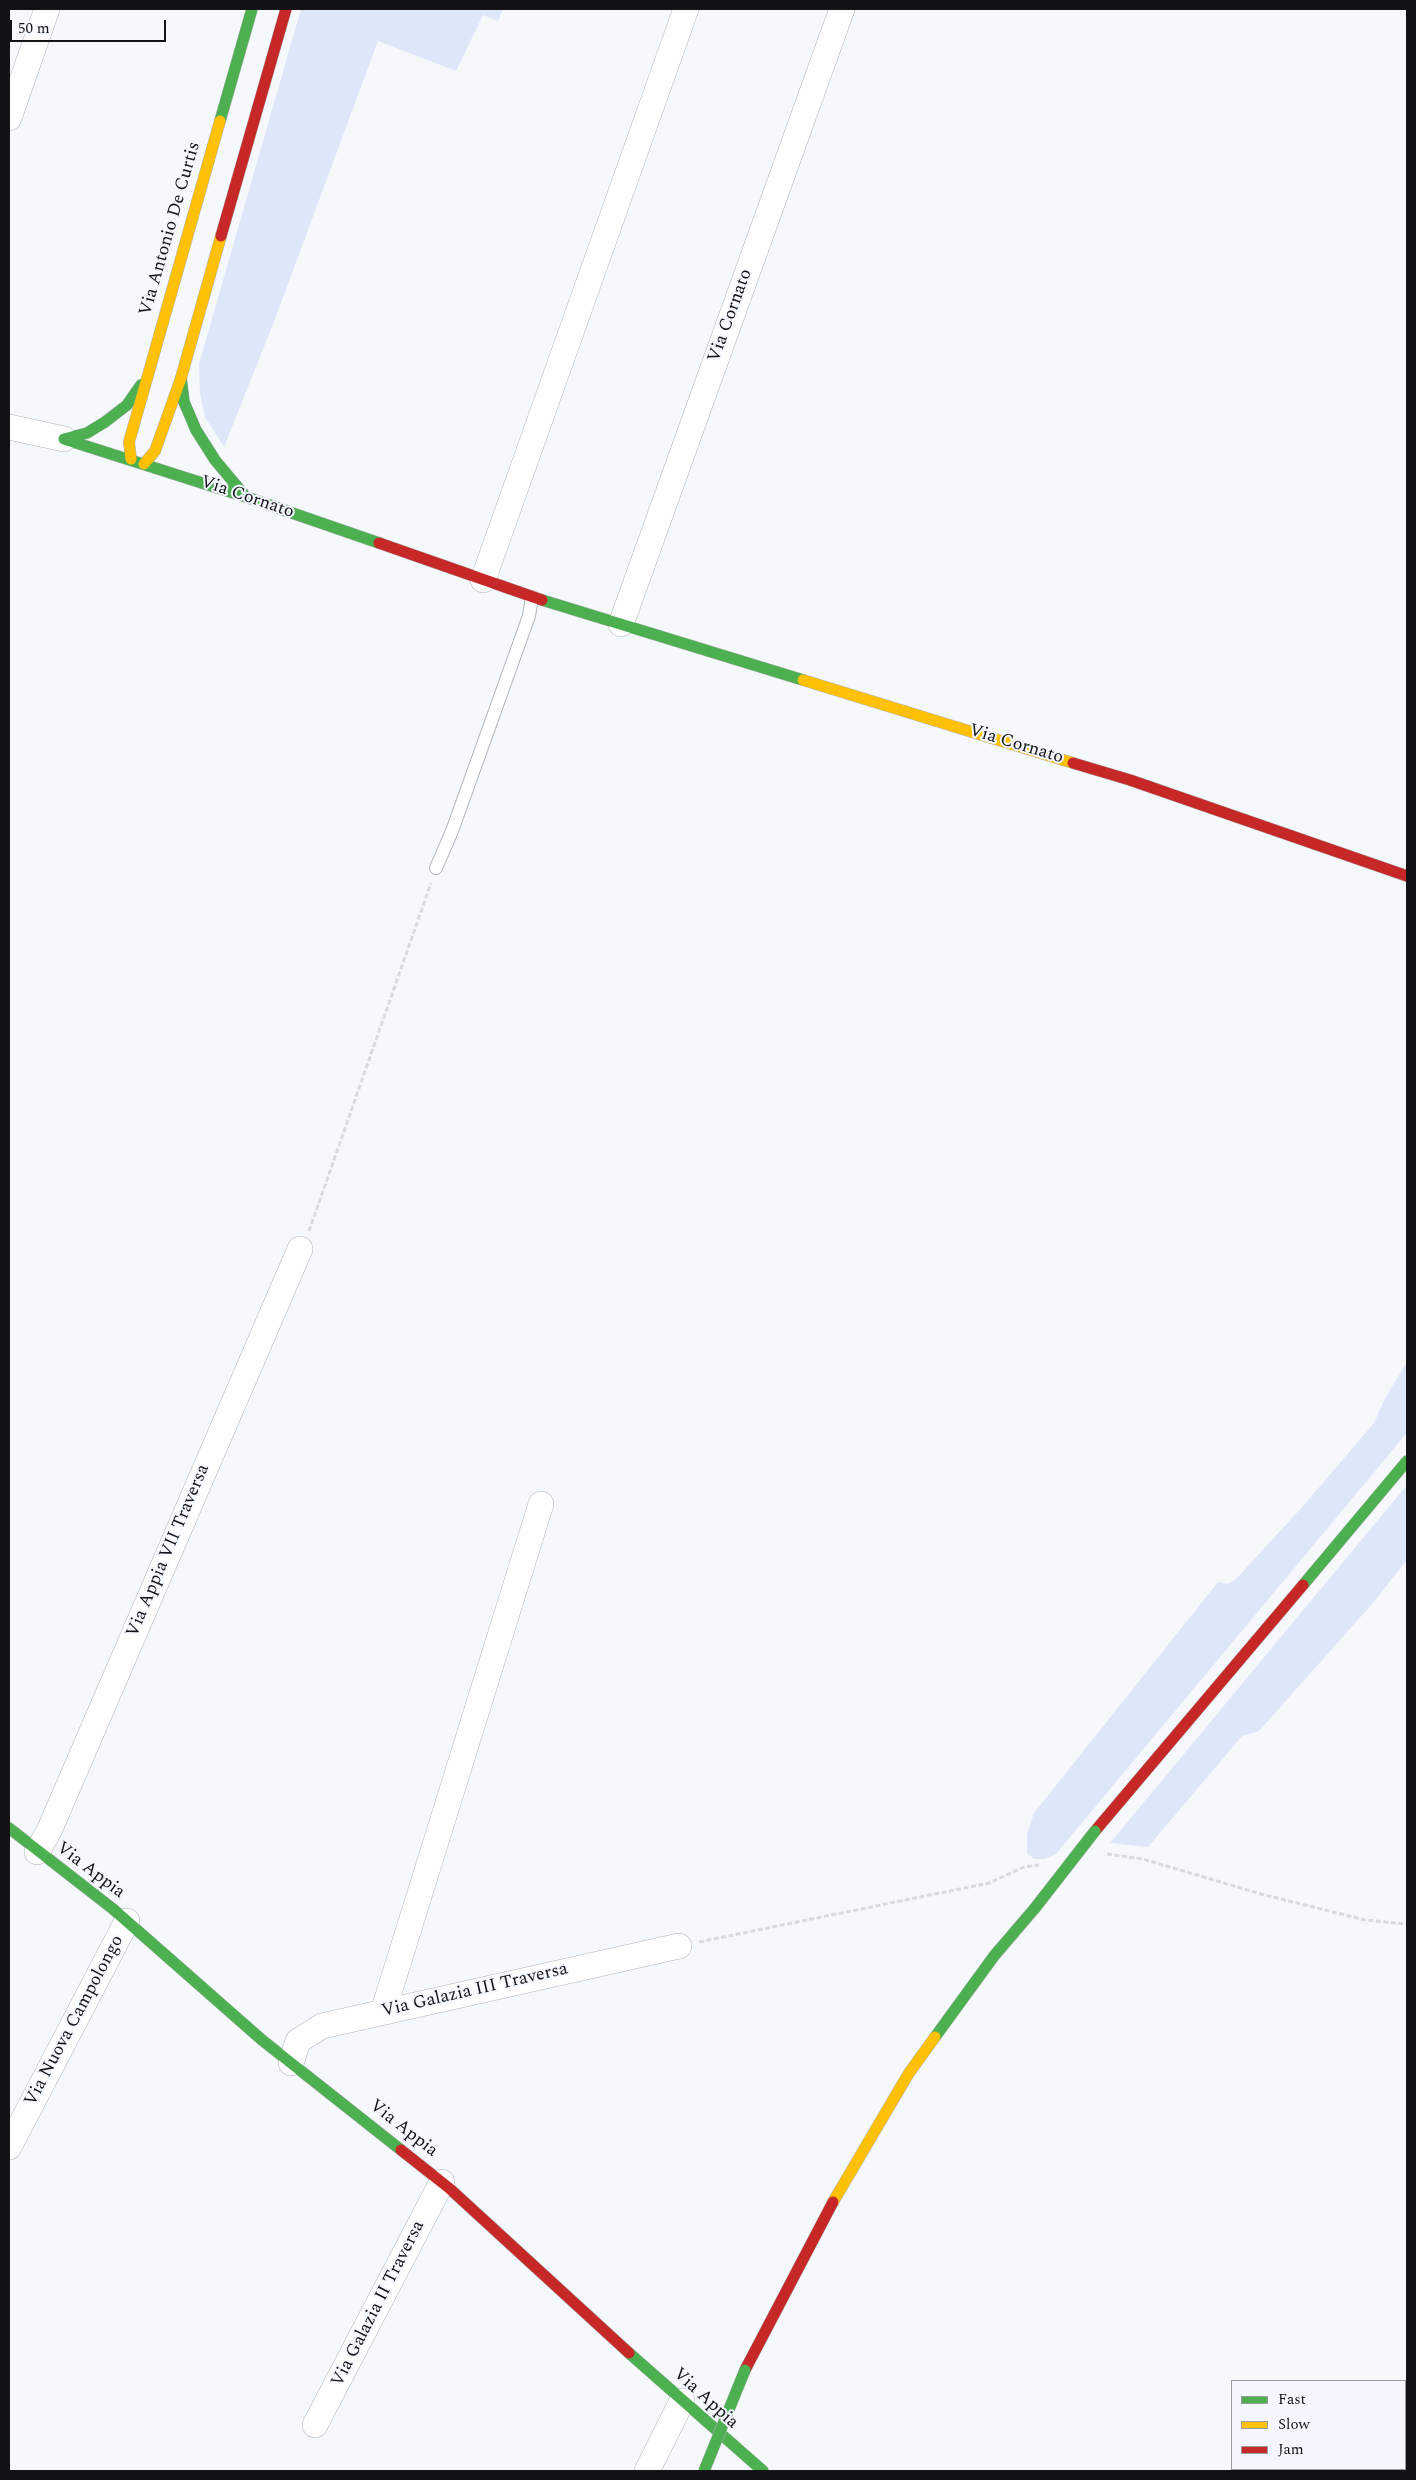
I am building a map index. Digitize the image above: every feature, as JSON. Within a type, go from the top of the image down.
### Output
[{"type":"main road","name":"Via Antonio De Curtis","points":[[131,459],[129,442],[252,9]]},
{"type":"main road","points":[[144,464],[155,451],[181,378],[286,9]]},
{"type":"main road","points":[[64,440],[87,433],[127,405],[148,375]]},
{"type":"main road","points":[[181,378],[184,402],[196,430],[215,460],[246,497]]},
{"type":"main road","name":"Via Cornato","points":[[64,440],[131,459],[246,497],[532,597],[1130,780],[1407,876]]},
{"type":"main road","points":[[704,2471],[745,2370],[818,2227],[909,2073],[994,1956],[1035,1908],[1095,1831],[1407,1461]]},
{"type":"main road","name":"Via Appia","points":[[9,1828],[37,1852],[127,1921],[262,2040],[442,2182],[682,2401],[763,2471]]},
{"type":"street","points":[[9,118],[47,9]]},
{"type":"street","points":[[483,580],[686,9]]},
{"type":"street","name":"Via Cornato","points":[[621,624],[842,9]]},
{"type":"street","name":"Via Cornato","points":[[9,427],[64,440]]},
{"type":"street","name":"Via Appia VII Traversa","points":[[37,1852],[49,1831],[300,1249]]},
{"type":"street","points":[[383,2012],[541,1504]]},
{"type":"street","name":"Via Nuova Campolongo","points":[[9,2147],[127,1921]]},
{"type":"street","name":"Via Galazia III Traversa","points":[[291,2063],[298,2041],[322,2026],[679,1946]]},
{"type":"street","name":"Via Galazia II Traversa","points":[[315,2425],[442,2182]]},
{"type":"street","points":[[647,2471],[682,2401]]},
{"type":"lane","points":[[436,868],[452,831],[525,625],[532,597]]},
{"type":"path","points":[[300,1249],[314,1220],[436,868]]},
{"type":"shaded area","points":[[301,9],[503,9],[498,21],[483,15],[456,71],[378,41],[275,319],[224,447],[205,417],[200,394],[199,364]]},
{"type":"shaded area","points":[[1407,1362],[1407,1433],[1056,1854],[1045,1859],[1034,1859],[1027,1853],[1027,1834],[1034,1813],[1218,1582],[1227,1584],[1235,1580],[1304,1505],[1374,1423],[1385,1398]]},
{"type":"shaded area","points":[[1407,1485],[1407,1560],[1372,1604],[1259,1731],[1242,1736],[1148,1847],[1110,1843]]},
{"type":"traffic: fast","points":[[220,121],[252,9]]},
{"type":"traffic: fast","points":[[181,378],[184,402],[196,430],[215,460],[246,497]]},
{"type":"traffic: fast","points":[[64,439],[87,433],[105,422],[127,405],[141,385]]},
{"type":"traffic: fast","points":[[64,439],[246,497],[379,543]]},
{"type":"traffic: fast","points":[[542,600],[803,680]]},
{"type":"traffic: fast","points":[[1303,1585],[1407,1461]]},
{"type":"traffic: fast","points":[[9,1828],[113,1909],[262,2040],[401,2150]]},
{"type":"traffic: fast","points":[[1035,1908],[1095,1831]]},
{"type":"traffic: fast","points":[[935,2037],[994,1956],[1035,1908]]},
{"type":"traffic: fast","points":[[629,2353],[763,2471]]},
{"type":"traffic: fast","points":[[704,2471],[745,2370]]},
{"type":"traffic: slow","points":[[131,459],[129,442],[220,121]]},
{"type":"traffic: slow","points":[[144,464],[155,451],[181,378],[221,236]]},
{"type":"traffic: slow","points":[[803,680],[1073,763]]},
{"type":"traffic: slow","points":[[833,2202],[909,2073],[935,2037]]},
{"type":"traffic: jam","points":[[221,236],[286,9]]},
{"type":"traffic: jam","points":[[379,543],[542,600]]},
{"type":"traffic: jam","points":[[1073,763],[1130,780],[1407,876]]},
{"type":"traffic: jam","points":[[1095,1831],[1303,1585]]},
{"type":"traffic: jam","points":[[401,2150],[449,2188],[629,2353]]},
{"type":"traffic: jam","points":[[745,2370],[833,2202]]}]
